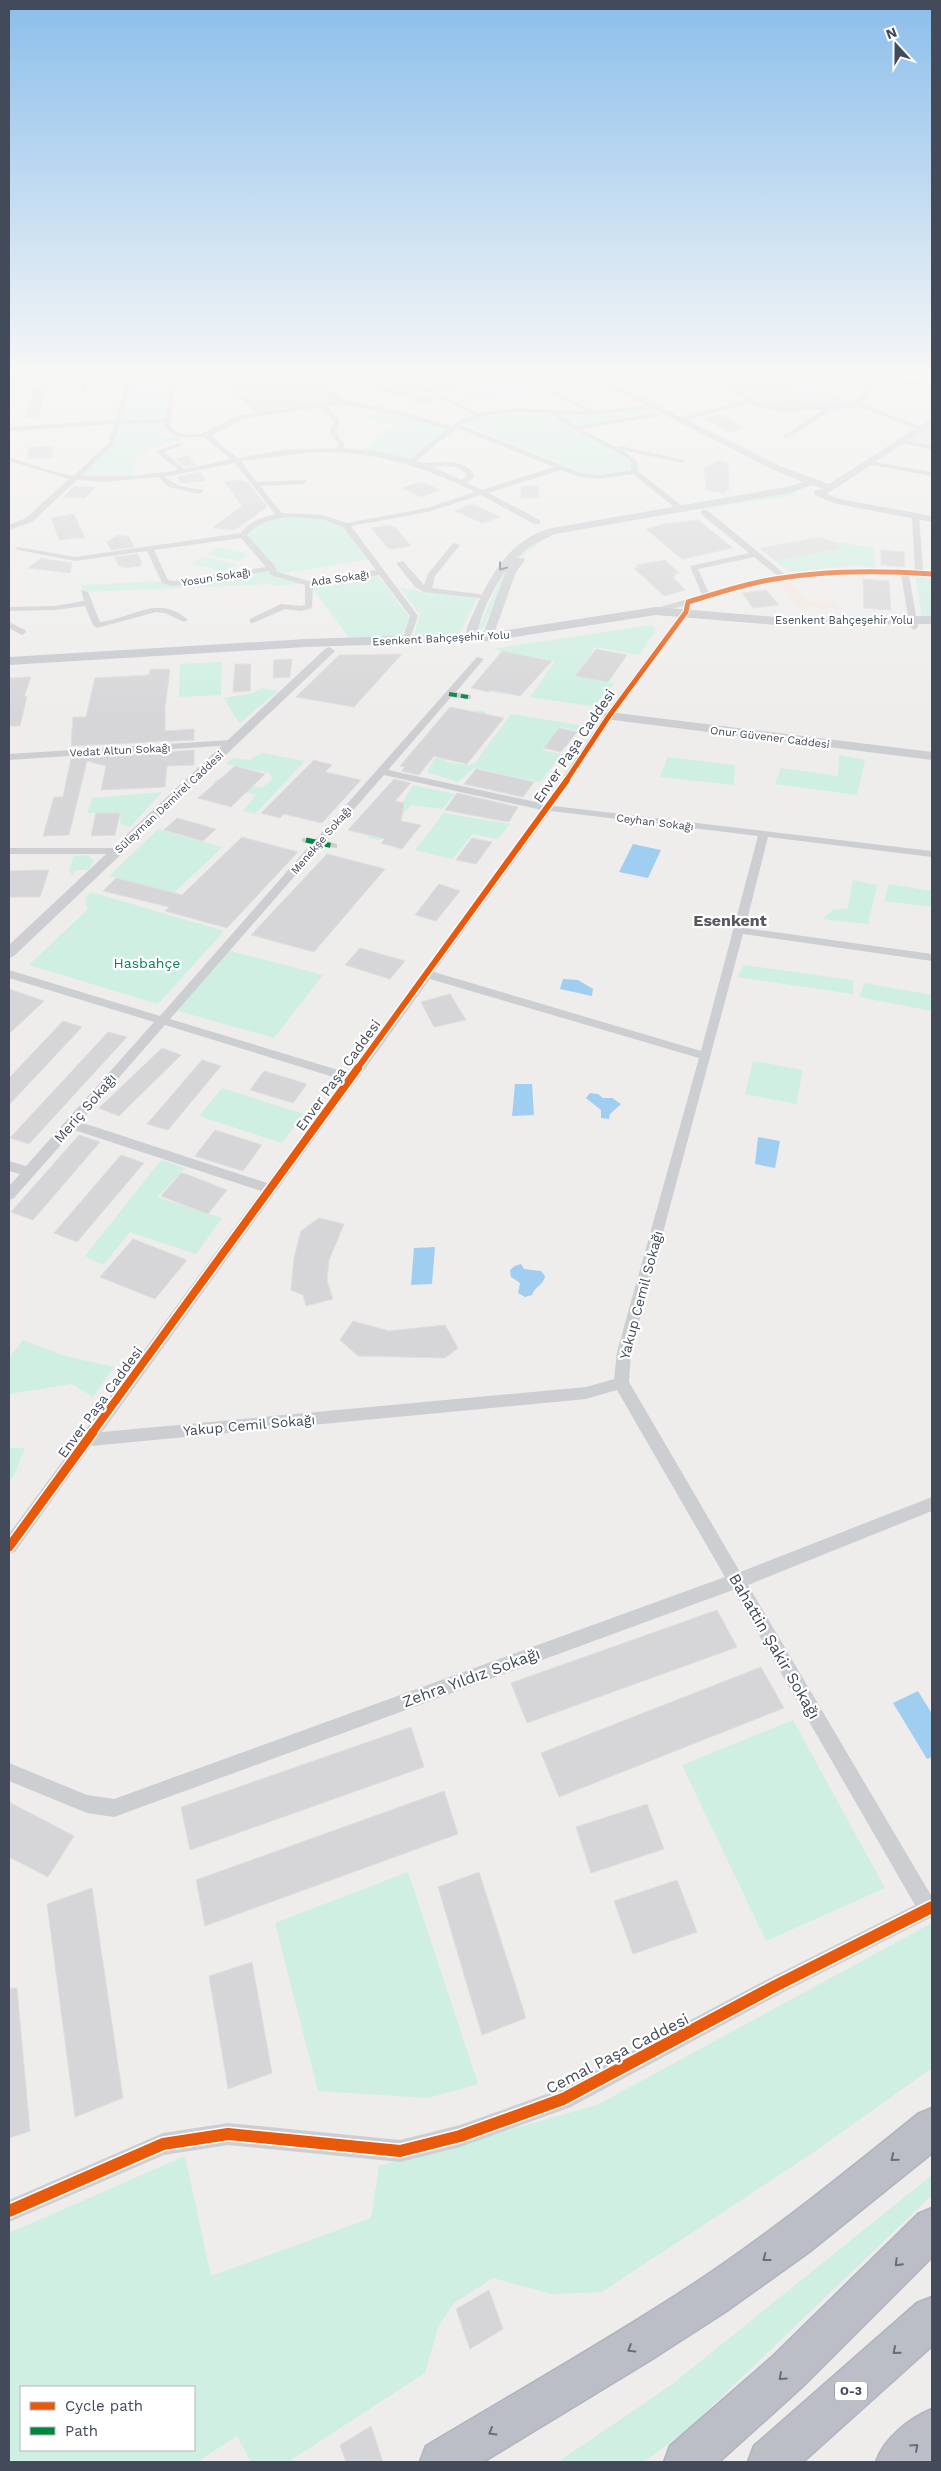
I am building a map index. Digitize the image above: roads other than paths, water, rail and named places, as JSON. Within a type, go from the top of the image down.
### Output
[{"type":"highway","points":[[442,2462],[636,2346],[748,2272],[838,2204],[932,2128]]},
{"type":"highway","points":[[686,2462],[787,2372],[932,2228]]},
{"type":"highway","name":"O-3","points":[[770,2462],[932,2318]]},
{"type":"highway","points":[[898,2462],[932,2431]]},
{"type":"main road","points":[[782,497],[784,486]]},
{"type":"main road","points":[[480,645],[511,571],[530,552],[561,535],[682,509],[782,497],[799,486]]},
{"type":"main road","points":[[800,486],[804,491],[824,492],[831,486]]},
{"type":"main road","points":[[810,486],[837,501],[932,519]]},
{"type":"main road","points":[[480,645],[471,632],[484,597],[494,578],[512,554],[544,534],[561,535],[704,512],[782,497],[814,490],[822,486]]},
{"type":"main road","points":[[828,488],[869,501],[932,513]]},
{"type":"main road","points":[[537,522],[561,535]]},
{"type":"main road","points":[[537,522],[544,534]]},
{"type":"main road","name":"Esenkent Bahçeşehir Yolu","points":[[9,662],[314,643],[480,645],[656,612],[685,612],[791,628],[913,623],[932,620]]},
{"type":"main road","name":"Esenkent Bahçeşehir Yolu","points":[[9,669],[329,651],[480,645],[685,612]]},
{"type":"main road","name":"Esenkent Bahçeşehir Yolu","points":[[913,623],[932,627]]},
{"type":"main road","points":[[314,643],[325,647],[329,651],[347,642]]},
{"type":"main road","name":"Süleyman Demirel Caddesi","points":[[9,953],[329,651]]},
{"type":"main road","name":"Onur Güvener Caddesi","points":[[608,716],[932,756]]},
{"type":"street","points":[[9,528],[29,520],[67,486]]},
{"type":"street","points":[[171,486],[198,492]]},
{"type":"street","points":[[257,486],[279,514]]},
{"type":"street","points":[[466,486],[537,522]]},
{"type":"street","points":[[346,525],[428,510],[503,486]]},
{"type":"street","points":[[653,486],[682,509]]},
{"type":"street","points":[[704,512],[785,578]]},
{"type":"street","points":[[18,549],[75,559],[243,535],[245,530],[262,519],[279,514],[335,520],[346,525],[414,616],[407,637]]},
{"type":"street","points":[[916,516],[919,573]]},
{"type":"street","name":"Ada Sokağı","points":[[243,535],[272,568],[272,573],[300,582],[381,572]]},
{"type":"street","points":[[9,556],[22,545],[13,541]]},
{"type":"street","points":[[427,590],[431,576],[456,545]]},
{"type":"street","name":"Yosun Sokağı","points":[[150,549],[165,581],[172,584],[272,568]]},
{"type":"street","points":[[706,596],[693,568],[755,554]]},
{"type":"street","points":[[400,563],[418,585],[427,590],[484,597]]},
{"type":"street","points":[[905,572],[913,623]]},
{"type":"street","points":[[685,612],[706,596],[785,578],[841,573],[905,572],[932,574]]},
{"type":"street","points":[[253,621],[284,606],[301,608],[309,606],[309,582]]},
{"type":"street","points":[[84,592],[97,625],[119,622],[153,609],[163,610],[184,620]]},
{"type":"street","points":[[11,610],[89,604]]},
{"type":"street","name":"Enver Paşa Caddesi","points":[[9,1547],[548,808],[608,716],[685,612]]},
{"type":"street","points":[[9,625],[22,632]]},
{"type":"street","name":"Menekşe Sokağı","points":[[162,1020],[449,694],[480,645]]},
{"type":"street","points":[[449,694],[468,697]]},
{"type":"street","name":"Vedat Altun Sokağı","points":[[9,757],[231,743]]},
{"type":"street","name":"Ceyhan Sokağı","points":[[381,771],[548,808],[932,854]]},
{"type":"street","name":"Yakup Cemil Sokağı","points":[[88,1440],[586,1393],[621,1384],[624,1352],[706,1056],[763,834]]},
{"type":"street","points":[[306,840],[333,846]]},
{"type":"street","points":[[9,851],[116,851]]},
{"type":"street","points":[[737,930],[932,958]]},
{"type":"street","points":[[9,974],[352,1078]]},
{"type":"street","points":[[427,974],[706,1056]]},
{"type":"street","name":"Meriç Sokağı","points":[[9,1195],[162,1020]]},
{"type":"street","points":[[71,1124],[271,1189]]},
{"type":"street","points":[[9,1166],[29,1172]]},
{"type":"street","name":"Bahattin Şakir Sokağı","points":[[621,1384],[930,1908]]},
{"type":"street","name":"Zehra Yıldız Sokağı","points":[[9,1772],[87,1804],[114,1808],[737,1580],[932,1504]]},
{"type":"street","name":"Cemal Paşa Caddesi","points":[[9,2211],[163,2144],[228,2134],[400,2151],[460,2136],[563,2099],[775,1986],[930,1908]]},
{"type":"water","points":[[633,844],[661,850],[648,878],[619,872]]},
{"type":"water","points":[[563,979],[578,980],[593,989],[592,996],[560,989]]},
{"type":"water","points":[[515,1084],[532,1084],[534,1115],[512,1116]]},
{"type":"water","points":[[590,1093],[598,1094],[603,1098],[612,1098],[621,1104],[610,1114],[609,1119],[601,1118],[601,1110],[586,1098]]},
{"type":"water","points":[[758,1137],[780,1141],[775,1168],[755,1164]]},
{"type":"water","points":[[435,1247],[432,1284],[411,1285],[414,1248]]},
{"type":"water","points":[[521,1264],[524,1269],[541,1271],[545,1276],[543,1282],[532,1295],[525,1297],[518,1293],[520,1283],[511,1277],[510,1270]]},
{"type":"water","points":[[918,1691],[932,1714],[932,1757],[927,1759],[893,1703]]},
{"type":"district","name":"Esenkent","points":[[730,920]]},
{"type":"park label","name":"Hasbahçe","points":[[147,963]]}]
